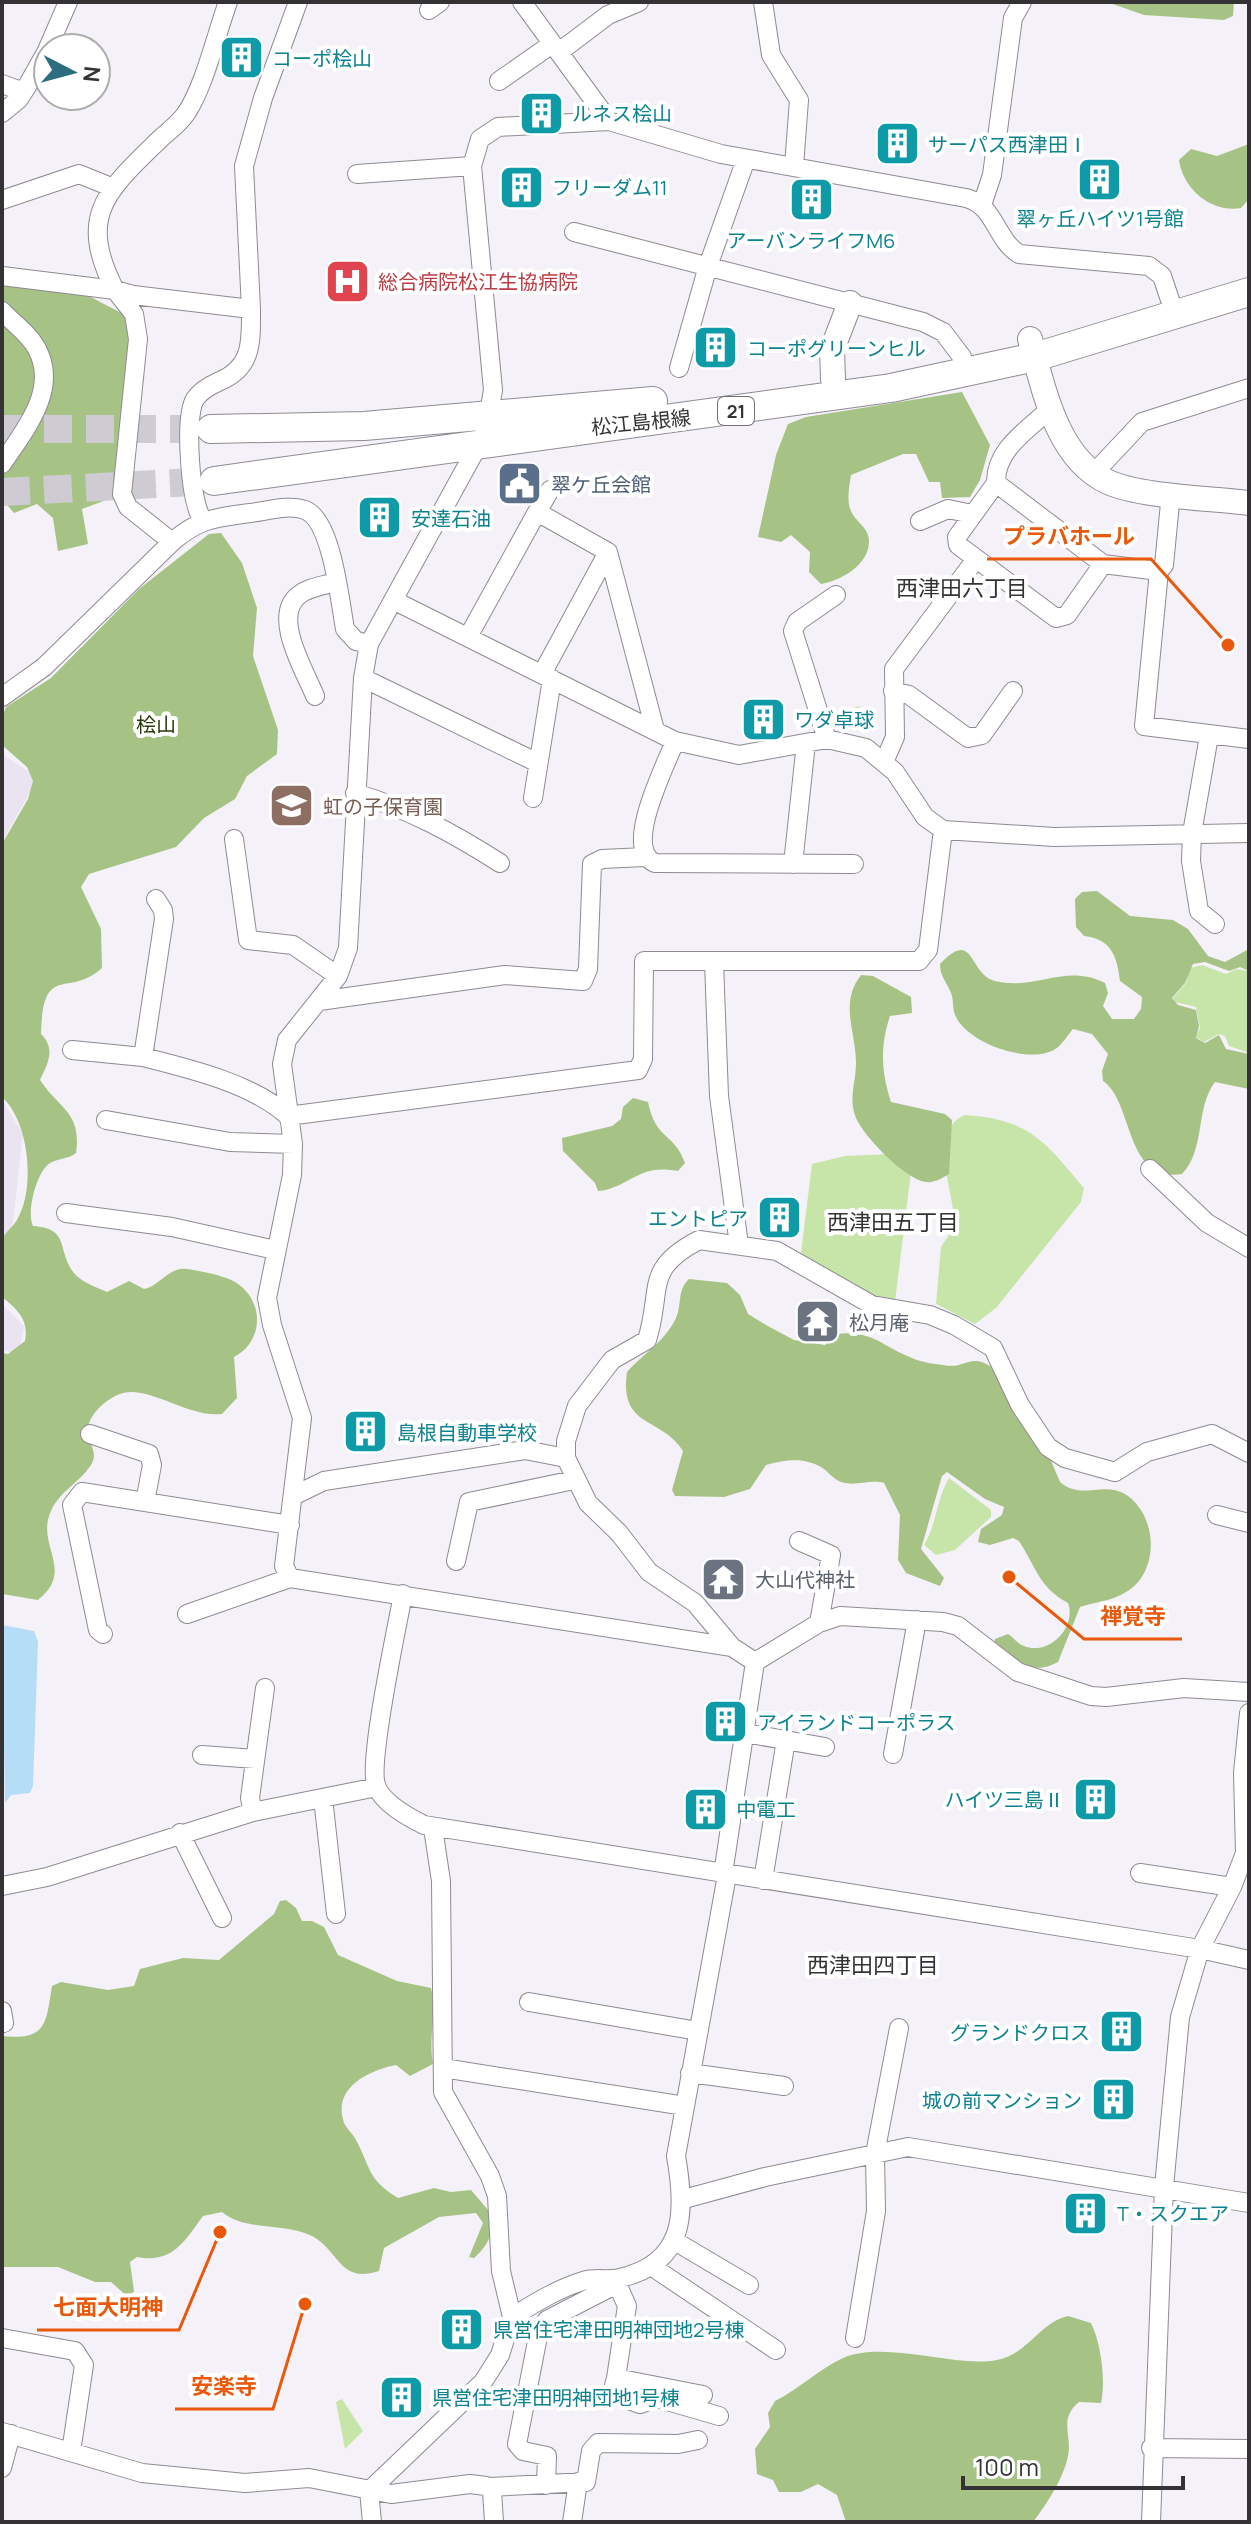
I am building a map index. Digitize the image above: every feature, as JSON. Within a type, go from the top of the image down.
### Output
[{"type":"main road","name":"松江島根線","points":[[211,429],[364,426],[489,416],[689,398],[833,379],[1033,348],[1249,275]]},
{"type":"main road","name":"松江島根線","points":[[214,481],[480,442],[813,401],[1249,292]]},
{"type":"street","points":[[55,32],[68,2]]},
{"type":"street","points":[[172,542],[128,507],[122,494],[138,339],[134,314],[115,290],[103,266],[97,229],[100,207],[111,187],[189,109],[228,2]]},
{"type":"street","points":[[203,520],[195,505],[190,424],[193,403],[202,391],[235,375],[244,366],[250,343],[251,309],[244,166],[263,98],[298,2]]},
{"type":"street","points":[[522,2],[609,121]]},
{"type":"street","points":[[499,81],[608,15],[639,2]]},
{"type":"street","points":[[982,205],[992,175],[1013,18],[1022,2]]},
{"type":"street","points":[[768,6],[771,55],[799,100],[794,166]]},
{"type":"street","points":[[2,113],[19,99],[32,77]]},
{"type":"street","points":[[2,84],[18,90],[26,88]]},
{"type":"street","points":[[290,1578],[284,1566],[302,1418],[272,1325],[267,1298],[292,1175],[293,1144],[282,1072],[285,1047],[338,976],[349,939],[355,793],[363,678],[369,644],[480,442],[489,416],[493,390],[472,166],[480,139],[498,127],[609,121],[746,159],[966,198],[982,205],[1005,243],[1019,254],[1149,266],[1162,276],[1170,300]]},
{"type":"street","points":[[679,368],[708,266],[746,159]]},
{"type":"street","points":[[357,174],[472,166]]},
{"type":"street","points":[[2,200],[79,174],[111,187]]},
{"type":"street","points":[[574,232],[850,303],[943,332],[962,357]]},
{"type":"street","points":[[2,276],[251,309]]},
{"type":"street","points":[[833,379],[832,350],[850,303]]},
{"type":"street","points":[[2,311],[36,346],[45,370],[34,415],[2,464]]},
{"type":"street","points":[[1033,348],[1051,408],[1068,444],[1094,473],[1118,486],[1249,503]]},
{"type":"street","points":[[1094,473],[1142,422],[1249,388]]},
{"type":"street","points":[[1051,408],[1003,453],[995,470],[996,483],[972,514],[956,542],[1056,618],[1067,615],[1103,564]]},
{"type":"street","points":[[996,483],[1103,564],[1159,571]]},
{"type":"street","points":[[468,637],[550,490]]},
{"type":"street","points":[[1171,493],[1164,565],[1159,571],[1144,726],[1249,739]]},
{"type":"street","points":[[2,697],[44,667],[172,542],[203,520],[288,508],[306,510],[324,530],[349,636],[369,644]]},
{"type":"street","points":[[920,521],[948,509],[972,514]]},
{"type":"street","points":[[537,512],[608,552],[655,730]]},
{"type":"street","points":[[533,798],[547,676],[608,552]]},
{"type":"street","points":[[884,762],[895,737],[894,669],[976,559]]},
{"type":"street","points":[[315,696],[289,630],[288,613],[299,595],[335,582]]},
{"type":"street","points":[[827,739],[793,631],[797,622],[836,595]]},
{"type":"street","points":[[393,600],[675,741],[739,755],[827,739],[866,748],[884,762],[925,817],[943,830],[1054,837],[1249,833]]},
{"type":"street","points":[[363,678],[538,763]]},
{"type":"street","points":[[893,691],[909,695],[968,738],[982,735],[1013,691]]},
{"type":"street","points":[[1209,736],[1192,833],[1191,861],[1199,911],[1215,924]]},
{"type":"street","points":[[645,857],[643,823],[675,741]]},
{"type":"street","points":[[793,864],[806,743]]},
{"type":"street","points":[[355,793],[423,818],[500,863]]},
{"type":"street","points":[[72,1050],[143,1057],[199,1071],[248,1094],[267,1097],[288,1116],[638,1070],[643,1059],[644,961],[914,962],[923,958],[928,950],[943,830]]},
{"type":"street","points":[[234,839],[248,940],[293,945],[338,976]]},
{"type":"street","points":[[319,1001],[505,975],[583,981],[588,969],[592,864],[602,859],[645,857],[655,863],[854,864]]},
{"type":"street","points":[[143,1057],[164,919],[163,910],[156,899]]},
{"type":"street","points":[[714,962],[719,1096],[739,1245]]},
{"type":"street","points":[[106,1120],[230,1142],[293,1144]]},
{"type":"street","points":[[1150,1169],[1207,1223],[1249,1248]]},
{"type":"street","points":[[66,1213],[172,1227],[275,1250]]},
{"type":"street","points":[[755,1662],[732,1647],[695,1603],[649,1572],[619,1533],[588,1503],[574,1480],[566,1458],[566,1441],[577,1406],[612,1360],[647,1340],[657,1280],[664,1263],[699,1240],[777,1251],[851,1296],[885,1309],[930,1315],[993,1348],[1037,1432],[1048,1447],[1065,1458],[1115,1472],[1147,1452],[1204,1434],[1218,1436],[1249,1453]]},
{"type":"street","points":[[90,1434],[149,1454],[152,1465],[145,1502]]},
{"type":"street","points":[[293,1496],[324,1481],[525,1450],[566,1458]]},
{"type":"street","points":[[456,1561],[465,1508],[472,1500],[574,1480]]},
{"type":"street","points":[[103,1634],[98,1630],[74,1499],[82,1492],[290,1525]]},
{"type":"street","points":[[1217,1515],[1249,1523]]},
{"type":"street","points":[[799,1541],[831,1555],[819,1623]]},
{"type":"street","points":[[187,1614],[290,1578],[732,1647]]},
{"type":"street","points":[[403,1594],[381,1721],[377,1787],[405,1814],[433,1828],[1200,1949],[1249,1960]]},
{"type":"street","points":[[755,1662],[819,1623],[849,1615],[958,1626],[1018,1672],[1091,1696],[1184,1688],[1249,1692]]},
{"type":"street","points":[[893,1754],[917,1620]]},
{"type":"street","points":[[512,2317],[545,2296],[583,2281],[615,2279],[651,2266],[665,2257],[673,2240],[684,2199],[676,2156],[725,1874],[755,1662]]},
{"type":"street","points":[[253,1812],[250,1798],[265,1688]]},
{"type":"street","points":[[1151,2522],[1151,2448],[1164,2187],[1180,2017],[1200,1949],[1232,1887],[1246,1842],[1243,1773],[1249,1713]]},
{"type":"street","points":[[745,1733],[825,1747]]},
{"type":"street","points":[[763,1880],[786,1740]]},
{"type":"street","points":[[202,1755],[255,1759]]},
{"type":"street","points":[[2,1886],[47,1877],[253,1812],[377,1787]]},
{"type":"street","points":[[323,1798],[336,1914]]},
{"type":"street","points":[[369,2491],[492,2371],[508,2338],[512,2317],[501,2271],[497,2196],[490,2176],[443,2092],[441,1881],[433,1828]]},
{"type":"street","points":[[180,1833],[222,1918]]},
{"type":"street","points":[[1140,1873],[1232,1887]]},
{"type":"street","points":[[529,2002],[698,2031]]},
{"type":"street","points":[[855,2338],[876,2211],[875,2154],[899,2028]]},
{"type":"street","points":[[443,2068],[685,2106]]},
{"type":"street","points":[[690,2073],[784,2086]]},
{"type":"street","points":[[684,2199],[898,2147],[919,2147],[1249,2203]]},
{"type":"street","points":[[673,2240],[749,2285]]},
{"type":"street","points":[[651,2266],[776,2350]]},
{"type":"street","points":[[615,2279],[627,2306],[627,2321],[612,2394],[640,2404],[657,2398],[719,2416]]},
{"type":"street","points":[[546,2485],[547,2456],[519,2450],[517,2444],[539,2331],[547,2320],[611,2287],[615,2279]]},
{"type":"street","points":[[2,2338],[75,2351],[82,2356],[84,2365],[71,2452]]},
{"type":"street","points":[[616,2378],[703,2395]]},
{"type":"street","points":[[2,2468],[6,2433],[142,2473],[245,2483],[309,2478],[391,2494],[470,2484],[489,2487],[578,2482],[587,2480],[591,2451],[598,2443],[678,2444],[698,2440]]},
{"type":"street","points":[[1151,2448],[1249,2449]]},
{"type":"street","points":[[572,2522],[578,2482]]},
{"type":"street","points":[[489,2487],[494,2522]]},
{"type":"street","points":[[369,2491],[372,2522]]},
{"type":"shaded area","points":[[2,754],[38,778],[2,842]]},
{"type":"shaded area","points":[[2,1100],[23,1134],[13,1222],[2,1256]]},
{"type":"shaded area","points":[[2,1304],[24,1326],[19,1354],[2,1350]]},
{"type":"green space","points":[[1107,2],[1234,2],[1233,16],[1224,20],[1144,15]]},
{"type":"green space","points":[[1249,144],[1249,199],[1241,208],[1219,207],[1192,189],[1179,160],[1191,149],[1217,156]]},
{"type":"green space","points":[[2,280],[81,292],[129,317],[133,336],[114,497],[82,509],[88,544],[58,551],[53,518],[37,504],[14,513],[2,499]]},
{"type":"green space","points":[[962,392],[990,445],[980,480],[970,497],[942,498],[940,482],[929,482],[916,454],[903,454],[851,475],[849,505],[867,532],[868,549],[865,557],[852,570],[821,584],[809,572],[810,552],[791,535],[781,542],[758,537],[776,455],[788,424],[806,417]]},
{"type":"green space","name":"桧山","points":[[221,533],[242,563],[257,608],[253,656],[278,730],[277,754],[247,776],[235,799],[204,818],[176,847],[89,874],[81,887],[101,929],[102,968],[90,977],[52,989],[47,997],[41,1034],[48,1045],[49,1056],[40,1080],[76,1128],[76,1153],[52,1162],[42,1173],[34,1191],[31,1219],[33,1226],[53,1231],[58,1236],[77,1276],[107,1292],[129,1281],[144,1289],[181,1269],[218,1275],[235,1282],[252,1299],[256,1310],[255,1331],[244,1350],[234,1357],[237,1398],[222,1414],[196,1411],[134,1392],[117,1395],[100,1408],[89,1425],[88,1436],[94,1452],[91,1465],[55,1504],[47,1523],[55,1568],[49,1589],[38,1600],[2,1594],[2,1353],[8,1354],[25,1341],[26,1334],[21,1316],[2,1297],[1,1246],[3,1237],[23,1207],[28,1173],[24,1138],[11,1108],[2,1097],[2,844],[28,799],[33,781],[27,767],[2,745],[2,717],[6,707],[51,678],[139,589],[209,534]]},
{"type":"green space","points":[[859,706],[864,731],[840,728],[835,715]]},
{"type":"green space","points":[[1097,891],[1130,916],[1173,920],[1188,929],[1208,956],[1225,962],[1249,949],[1249,971],[1240,967],[1229,971],[1205,962],[1193,964],[1185,983],[1172,998],[1178,1005],[1196,1010],[1199,1026],[1196,1038],[1205,1043],[1219,1035],[1226,1049],[1249,1054],[1249,1089],[1215,1082],[1205,1104],[1194,1153],[1182,1174],[1163,1173],[1150,1166],[1140,1154],[1113,1091],[1103,1081],[1102,1071],[1108,1054],[1092,1034],[1073,1029],[1057,1048],[1032,1055],[987,1043],[963,1027],[956,1017],[951,993],[941,972],[940,964],[960,950],[966,951],[986,977],[995,981],[1025,983],[1064,976],[1090,978],[1105,983],[1108,993],[1103,1006],[1112,1019],[1134,1019],[1141,1009],[1142,997],[1120,981],[1115,957],[1107,945],[1084,936],[1076,927],[1075,899],[1082,892]]},
{"type":"green space","points":[[1202,965],[1226,974],[1236,969],[1248,971],[1249,1053],[1229,1046],[1225,1036],[1219,1034],[1204,1042],[1196,1037],[1200,1028],[1196,1007],[1175,1002],[1173,998],[1186,983],[1190,968]]},
{"type":"green space","points":[[861,975],[873,976],[911,997],[912,1013],[890,1016],[883,1048],[885,1080],[891,1102],[945,1114],[952,1120],[949,1174],[935,1181],[918,1179],[897,1166],[868,1136],[856,1118],[852,1097],[856,1063],[850,1007],[854,986]]},
{"type":"green space","points":[[633,1098],[648,1102],[656,1124],[676,1146],[685,1163],[678,1171],[653,1170],[598,1191],[595,1183],[563,1151],[562,1138],[612,1126],[621,1119],[623,1107]]},
{"type":"green space","points":[[965,1115],[987,1117],[1021,1128],[1046,1146],[1084,1188],[1081,1202],[996,1308],[975,1324],[936,1304],[941,1247],[955,1226],[946,1166],[947,1135],[954,1123]]},
{"type":"green space","points":[[845,1156],[913,1156],[895,1302],[878,1300],[805,1261],[801,1253],[812,1164]]},
{"type":"green space","points":[[689,1279],[727,1283],[740,1295],[748,1314],[794,1340],[825,1345],[836,1334],[859,1334],[923,1362],[951,1366],[974,1361],[987,1364],[996,1370],[1049,1456],[1060,1482],[1076,1490],[1115,1490],[1135,1502],[1149,1527],[1150,1557],[1145,1571],[1126,1592],[1080,1607],[1058,1662],[1040,1668],[1032,1667],[1009,1655],[994,1643],[995,1639],[1008,1634],[1022,1645],[1033,1648],[1051,1643],[1068,1622],[1068,1603],[1044,1584],[1019,1541],[1013,1538],[990,1545],[978,1542],[981,1529],[1002,1515],[1004,1507],[985,1499],[947,1472],[942,1476],[921,1549],[944,1578],[940,1586],[906,1573],[898,1560],[900,1515],[884,1483],[841,1482],[821,1467],[794,1460],[766,1465],[750,1489],[724,1497],[675,1496],[672,1490],[683,1451],[664,1432],[635,1413],[626,1390],[627,1372],[670,1328],[677,1314],[682,1288]]},
{"type":"green space","points":[[949,1478],[991,1510],[991,1517],[955,1550],[936,1555],[924,1545]]},
{"type":"green space","points":[[286,1900],[296,1908],[302,1921],[312,1921],[324,1927],[338,1955],[397,1981],[431,1988],[433,2064],[410,2076],[396,2065],[366,2076],[344,2097],[343,2119],[375,2179],[398,2198],[434,2188],[451,2192],[471,2190],[494,2217],[483,2249],[474,2258],[469,2257],[483,2223],[476,2213],[439,2217],[384,2248],[379,2271],[356,2273],[348,2270],[312,2236],[290,2229],[242,2222],[222,2212],[203,2216],[183,2242],[169,2254],[137,2257],[130,2262],[134,2291],[129,2298],[111,2282],[95,2282],[58,2267],[2,2267],[2,2036],[28,2036],[42,2027],[52,1986],[61,1982],[108,1990],[134,1986],[140,1969],[183,1958],[219,1960],[274,1914],[280,1901]]},
{"type":"green space","points":[[1068,2316],[1091,2323],[1095,2331],[1103,2373],[1101,2403],[1079,2402],[1070,2413],[1065,2467],[1033,2522],[846,2522],[837,2495],[818,2484],[801,2492],[779,2492],[773,2480],[757,2474],[755,2449],[770,2427],[768,2413],[775,2401],[843,2358],[879,2352],[961,2361],[997,2360],[1017,2352],[1049,2325]]},
{"type":"green space","points":[[342,2399],[363,2431],[345,2449],[336,2402]]},
{"type":"water","points":[[2,1625],[34,1631],[38,1642],[33,1786],[30,1793],[11,1795],[5,1803]]},
{"type":"tunnel","points":[[2,429],[211,429]]},
{"type":"tunnel","points":[[2,492],[214,481]]},
{"type":"place","name":"コーポ桧山","points":[[241,58]]},
{"type":"place","name":"ルネス桧山","points":[[541,113]]},
{"type":"place","name":"サーパス西津田Ⅰ","points":[[897,144]]},
{"type":"place","name":"翠ヶ丘ハイツ1号館","points":[[1100,179]]},
{"type":"place","name":"フリーダム11","points":[[521,187]]},
{"type":"place","name":"アーバンライフM6","points":[[811,200]]},
{"type":"place","name":"総合病院松江生協病院","points":[[347,281]]},
{"type":"place","name":"コーポグリーンヒル","points":[[716,348]]},
{"type":"place","name":"翠ケ丘会館","points":[[520,484]]},
{"type":"place","name":"安達石油","points":[[380,518]]},
{"type":"place","name":"プラバホール","points":[[1228,645]]},
{"type":"place","name":"ワダ卓球","points":[[763,719]]},
{"type":"place","name":"虹の子保育園","points":[[292,806]]},
{"type":"place","name":"エントピア","points":[[779,1218]]},
{"type":"place","name":"松月庵","points":[[818,1322]]},
{"type":"place","name":"島根自動車学校","points":[[366,1432]]},
{"type":"place","name":"禅覚寺","points":[[1009,1577]]},
{"type":"place","name":"大山代神社","points":[[724,1579]]},
{"type":"place","name":"アイランドコーポラス","points":[[726,1722]]},
{"type":"place","name":"ハイツ三島Ⅱ","points":[[1095,1799]]},
{"type":"place","name":"中電工","points":[[705,1809]]},
{"type":"place","name":"グランドクロス","points":[[1121,2032]]},
{"type":"place","name":"城の前マンション","points":[[1113,2100]]},
{"type":"place","name":"T・スクエア","points":[[1086,2213]]},
{"type":"place","name":"七面大明神","points":[[220,2232]]},
{"type":"place","name":"安楽寺","points":[[305,2304]]},
{"type":"place","name":"県営住宅津田明神団地2号棟","points":[[462,2329]]},
{"type":"place","name":"県営住宅津田明神団地1号棟","points":[[401,2397]]},
{"type":"district","name":"西津田六丁目","points":[[962,588]]},
{"type":"district","name":"西津田五丁目","points":[[893,1222]]},
{"type":"district","name":"西津田四丁目","points":[[873,1965]]}]
